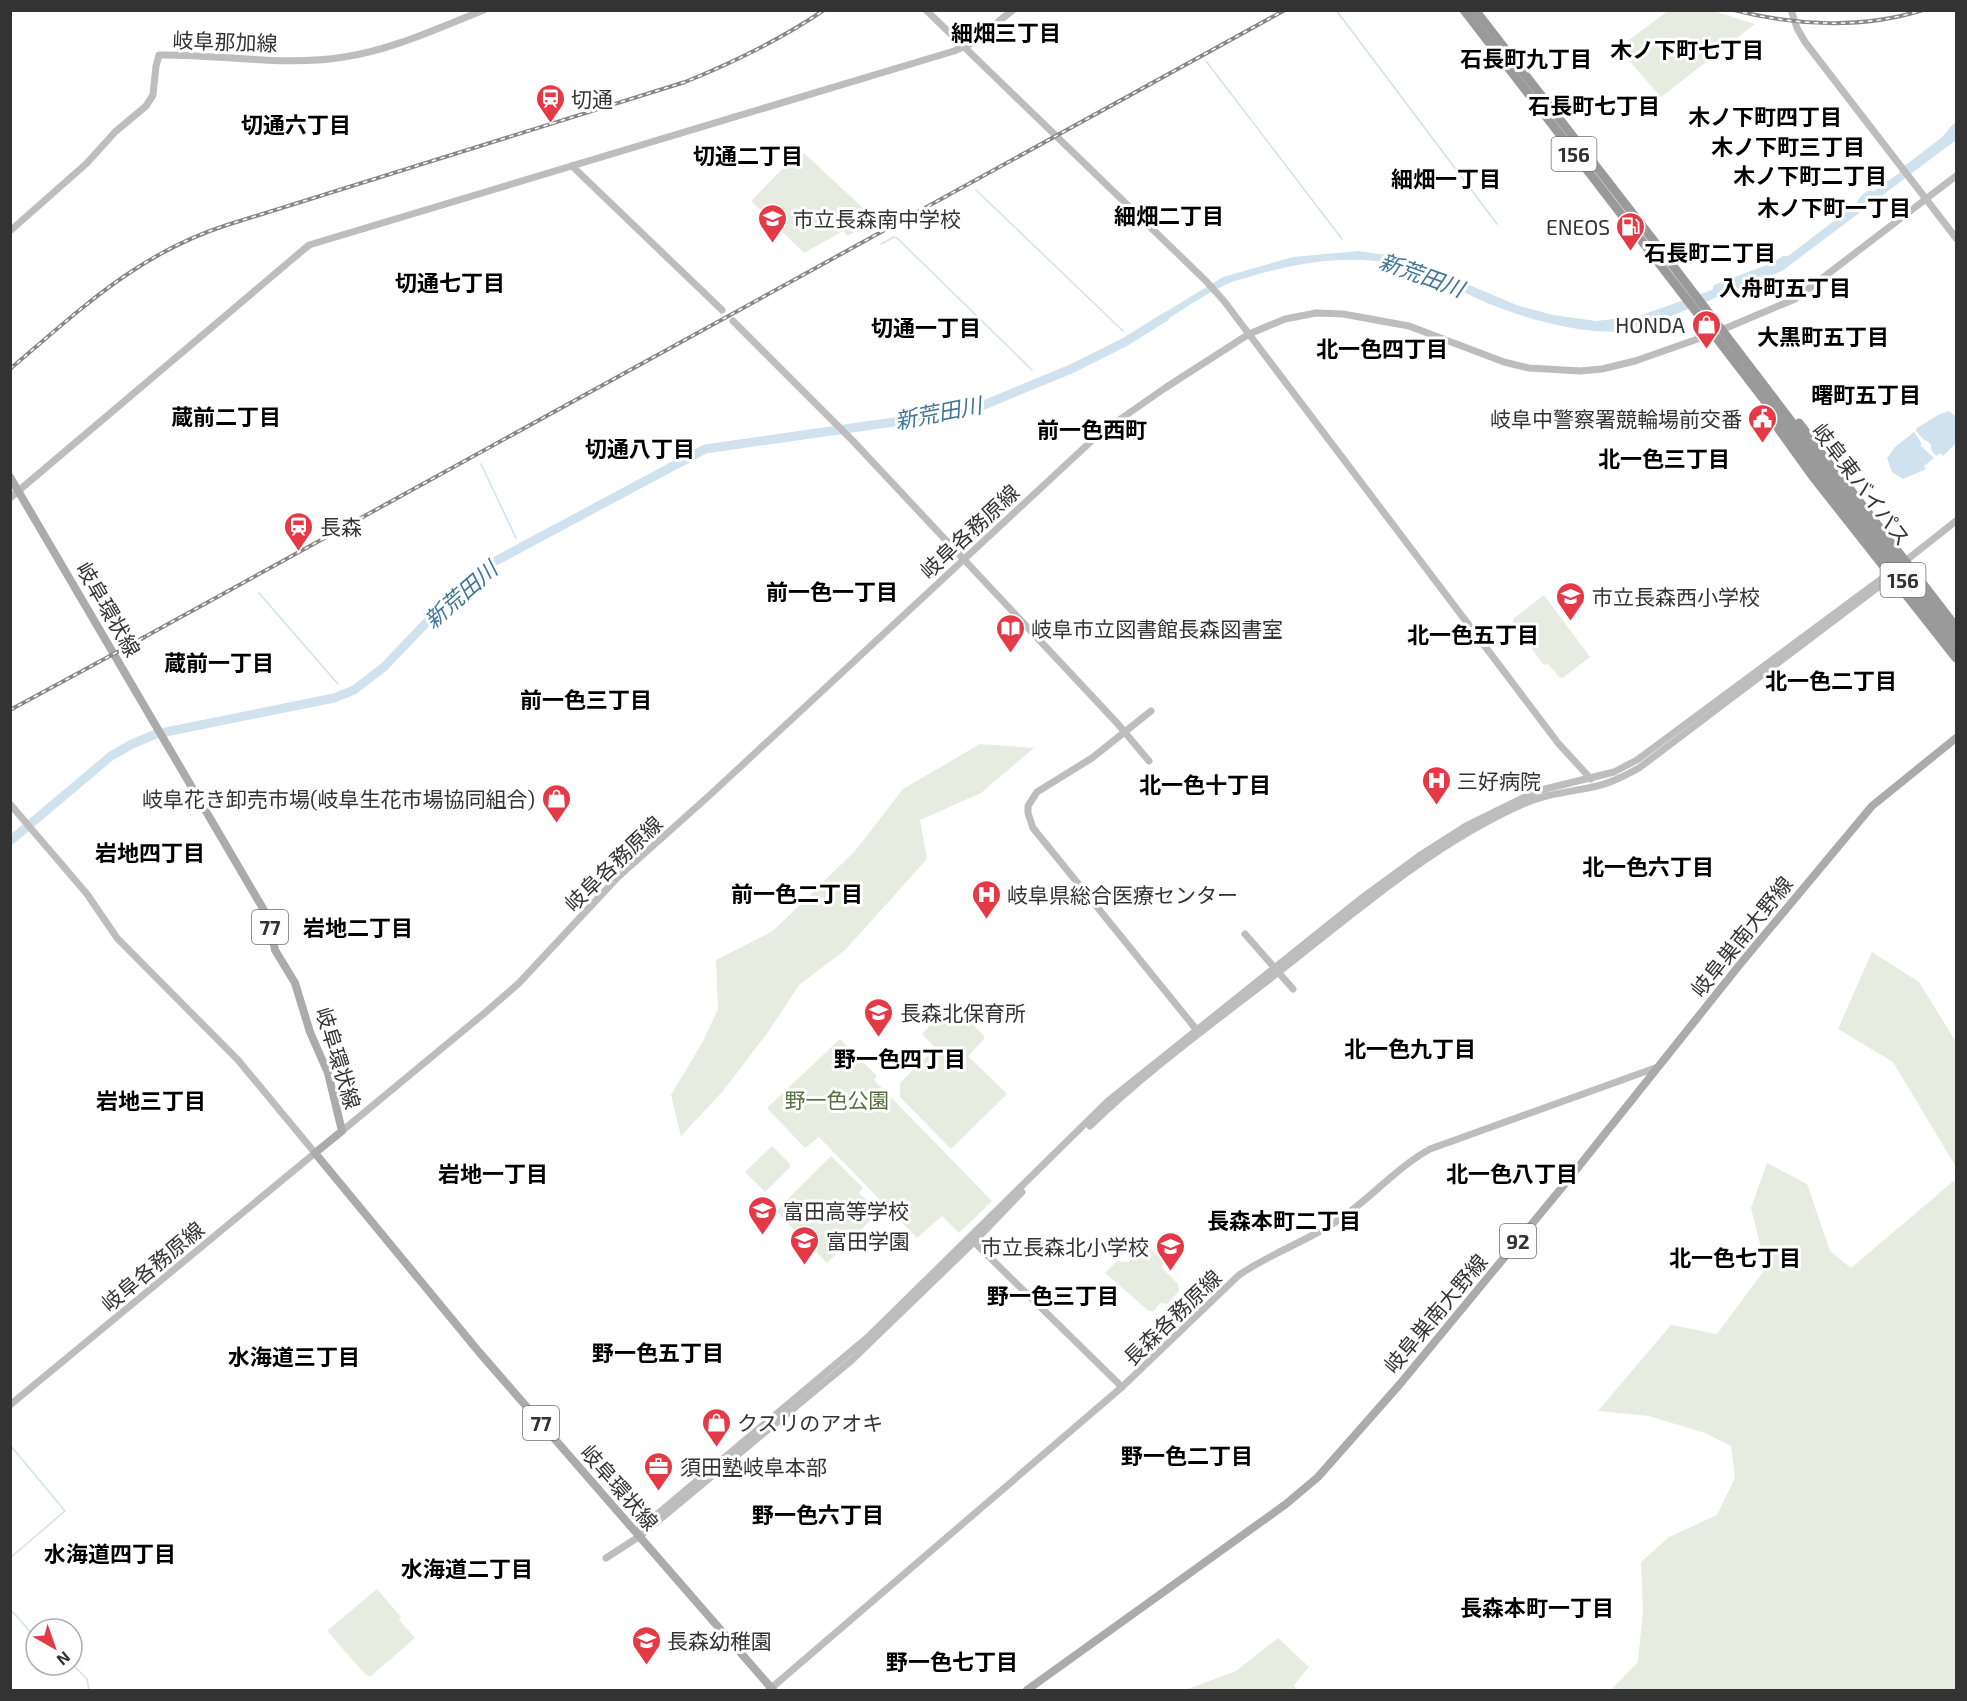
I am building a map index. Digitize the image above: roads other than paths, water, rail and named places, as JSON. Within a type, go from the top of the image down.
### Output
[{"type":"highway","name":"岐阜東バイパス","points":[[1464,10],[1689,295]]},
{"type":"highway","name":"岐阜東バイパス","points":[[1475,10],[1698,308],[1770,394],[1956,650]]},
{"type":"highway","name":"岐阜東バイパス","points":[[1717,332],[1754,388],[1956,638]]},
{"type":"highway","name":"156","points":[[1754,388],[1759,400],[1814,478],[1956,658]]},
{"type":"highway","name":"156","points":[[1770,394],[1804,429],[1956,627]]},
{"type":"main road","name":"岐阜環状線","points":[[10,477],[268,917],[275,950],[295,983],[310,1032],[328,1073],[342,1131],[315,1152],[479,1352],[771,1690]]},
{"type":"main road","name":"岐阜巣南大野線","points":[[1027,1690],[1287,1504],[1318,1477],[1456,1318],[1872,806],[1956,738]]},
{"type":"street","name":"岐阜那加線","points":[[10,231],[87,163],[115,132],[146,106],[153,95],[159,55],[279,60],[344,57],[402,43],[484,10]]},
{"type":"street","points":[[926,10],[1216,292],[1558,743],[1591,779]]},
{"type":"street","points":[[10,498],[309,245],[964,47],[1013,10]]},
{"type":"street","points":[[1791,10],[1805,42],[1956,238]]},
{"type":"street","points":[[572,166],[722,310]]},
{"type":"street","name":"岐阜各務原線","points":[[342,1131],[519,982],[624,871],[711,794],[1111,425],[1249,334],[1299,316],[1316,313],[1343,314],[1409,326],[1504,362],[1547,370],[1602,369],[1635,361],[1717,332],[1795,299],[1956,176]]},
{"type":"street","points":[[733,321],[845,433],[1125,731],[1149,761]]},
{"type":"street","points":[[606,1558],[638,1534],[868,1337],[1112,1104],[1363,897],[1445,839],[1537,791],[1614,772],[1637,760],[1890,573],[1956,521]]},
{"type":"street","points":[[971,1240],[1108,1101],[1196,1029],[1367,902],[1449,844],[1521,804],[1538,798],[1599,786],[1639,768],[1885,582],[1890,573]]},
{"type":"street","points":[[1151,711],[1080,766],[1037,792],[1028,806],[1029,818],[1062,864],[1196,1029]]},
{"type":"street","points":[[10,804],[87,894],[117,938],[238,1060],[315,1152]]},
{"type":"street","points":[[1245,934],[1293,989]]},
{"type":"street","name":"長森各務原線","points":[[771,1690],[1122,1387],[1239,1275],[1262,1260],[1340,1219],[1412,1159],[1430,1149],[1658,1067]]},
{"type":"street","name":"岐阜各務原線","points":[[10,1405],[315,1152]]},
{"type":"street","points":[[971,1240],[1122,1387]]},
{"type":"water","points":[[1956,122],[1956,140],[1782,271],[1639,329],[1603,332],[1562,326],[1522,316],[1487,303],[1417,270],[1397,264],[1356,260],[1295,265],[1255,275],[1225,285],[1158,325],[1154,319],[1223,277],[1293,257],[1358,251],[1410,260],[1519,306],[1553,315],[1596,321],[1639,316],[1712,290],[1714,285],[1772,263],[1783,256],[1788,256],[1855,205],[1867,191],[1874,191],[1909,166],[1922,160]]},
{"type":"water","points":[[1949,411],[1956,417],[1956,443],[1943,456],[1940,453],[1936,456],[1931,450],[1931,445],[1916,431],[1917,428],[1938,415]]},
{"type":"water","points":[[1914,432],[1921,446],[1934,458],[1924,466],[1926,469],[1903,479],[1892,472],[1887,458],[1895,447]]},
{"type":"waterway","points":[[1336,10],[1497,224]]},
{"type":"waterway","points":[[1206,61],[1342,239]]},
{"type":"waterway","name":"新荒田川","points":[[1904,172],[1956,132]]},
{"type":"waterway","points":[[976,190],[1123,331]]},
{"type":"waterway","points":[[881,244],[894,237],[897,238],[1032,370]]},
{"type":"waterway","name":"新荒田川","points":[[10,841],[111,756],[132,744],[156,734],[334,698],[354,690],[384,667],[445,603],[490,564],[705,449],[929,417],[979,407],[1071,369],[1125,342],[1165,317]]},
{"type":"waterway","points":[[481,464],[516,538]]},
{"type":"waterway","points":[[259,593],[338,684]]},
{"type":"waterway","name":"新荒田川","points":[[10,1445],[65,1511],[10,1558]]},
{"type":"waterway","name":"新荒田川","points":[[10,1609],[24,1625]]},
{"type":"waterway","name":"新荒田川","points":[[84,1676],[87,1679],[89,1690]]},
{"type":"railway","points":[[10,369],[111,285],[165,251],[195,237],[685,82],[756,50],[824,10]]},
{"type":"railway","points":[[139,640],[1285,10]]},
{"type":"railway","points":[[1734,10],[1781,19],[1829,23],[1877,20],[1923,10]]},
{"type":"railway","points":[[10,710],[145,637]]},
{"type":"place","name":"切通","points":[[550,124]]},
{"type":"place","name":"市立長森南中学校","points":[[772,244]]},
{"type":"place","name":"ENEOS","points":[[1631,252]]},
{"type":"place","name":"HONDA","points":[[1706,350]]},
{"type":"place","name":"岐阜中警察署競輪場前交番","points":[[1763,444]]},
{"type":"place","name":"長森","points":[[299,552]]},
{"type":"place","name":"市立長森西小学校","points":[[1571,622]]},
{"type":"place","name":"岐阜市立図書館長森図書室","points":[[1010,654]]},
{"type":"place","name":"三好病院","points":[[1436,806]]},
{"type":"place","name":"岐阜花き卸売市場(岐阜生花市場協同組合)","points":[[556,824]]},
{"type":"place","name":"岐阜県総合医療センター","points":[[986,920]]},
{"type":"place","name":"長森北保育所","points":[[879,1038]]},
{"type":"place","name":"富田高等学校","points":[[762,1236]]},
{"type":"place","name":"富田学園","points":[[805,1266]]},
{"type":"place","name":"市立長森北小学校","points":[[1170,1272]]},
{"type":"place","name":"クスリのアオキ","points":[[716,1448]]},
{"type":"place","name":"須田塾岐阜本部","points":[[659,1492]]},
{"type":"place","name":"長森幼稚園","points":[[646,1666]]},
{"type":"district","name":"細畑三丁目","points":[[1006,32]]},
{"type":"district","name":"木ノ下町七丁目","points":[[1687,49]]},
{"type":"district","name":"石長町九丁目","points":[[1526,58]]},
{"type":"district","name":"石長町七丁目","points":[[1594,105]]},
{"type":"district","name":"木ノ下町四丁目","points":[[1765,116]]},
{"type":"district","name":"切通六丁目","points":[[296,124]]},
{"type":"district","name":"木ノ下町三丁目","points":[[1788,146]]},
{"type":"district","name":"切通二丁目","points":[[748,155]]},
{"type":"district","name":"木ノ下町二丁目","points":[[1810,175]]},
{"type":"district","name":"細畑一丁目","points":[[1446,178]]},
{"type":"district","name":"木ノ下町一丁目","points":[[1834,207]]},
{"type":"district","name":"細畑二丁目","points":[[1169,215]]},
{"type":"district","name":"石長町二丁目","points":[[1710,252]]},
{"type":"district","name":"切通七丁目","points":[[450,282]]},
{"type":"district","name":"入舟町五丁目","points":[[1785,287]]},
{"type":"district","name":"切通一丁目","points":[[926,327]]},
{"type":"district","name":"大黒町五丁目","points":[[1823,336]]},
{"type":"district","name":"北一色四丁目","points":[[1382,348]]},
{"type":"district","name":"曙町五丁目","points":[[1866,394]]},
{"type":"district","name":"蔵前二丁目","points":[[226,416]]},
{"type":"district","name":"前一色西町","points":[[1092,429]]},
{"type":"district","name":"切通八丁目","points":[[640,448]]},
{"type":"district","name":"北一色三丁目","points":[[1664,458]]},
{"type":"district","name":"前一色一丁目","points":[[832,591]]},
{"type":"district","name":"北一色五丁目","points":[[1473,634]]},
{"type":"district","name":"蔵前一丁目","points":[[219,662]]},
{"type":"district","name":"北一色二丁目","points":[[1831,680]]},
{"type":"district","name":"前一色三丁目","points":[[586,699]]},
{"type":"district","name":"北一色十丁目","points":[[1205,784]]},
{"type":"district","name":"岩地四丁目","points":[[150,852]]},
{"type":"district","name":"北一色六丁目","points":[[1648,866]]},
{"type":"district","name":"前一色二丁目","points":[[797,893]]},
{"type":"district","name":"岩地二丁目","points":[[358,927]]},
{"type":"district","name":"北一色九丁目","points":[[1410,1048]]},
{"type":"district","name":"野一色四丁目","points":[[900,1058]]},
{"type":"district","name":"岩地三丁目","points":[[151,1100]]},
{"type":"district","name":"岩地一丁目","points":[[493,1173]]},
{"type":"district","name":"北一色八丁目","points":[[1512,1173]]},
{"type":"district","name":"長森本町二丁目","points":[[1284,1220]]},
{"type":"district","name":"北一色七丁目","points":[[1735,1257]]},
{"type":"district","name":"野一色三丁目","points":[[1053,1295]]},
{"type":"district","name":"野一色五丁目","points":[[658,1352]]},
{"type":"district","name":"水海道三丁目","points":[[294,1356]]},
{"type":"district","name":"野一色二丁目","points":[[1187,1455]]},
{"type":"district","name":"野一色六丁目","points":[[818,1514]]},
{"type":"district","name":"水海道四丁目","points":[[110,1553]]},
{"type":"district","name":"水海道二丁目","points":[[467,1568]]},
{"type":"district","name":"長森本町一丁目","points":[[1537,1607]]},
{"type":"district","name":"野一色七丁目","points":[[952,1661]]},
{"type":"park label","name":"野一色公園","points":[[837,1099]]}]
